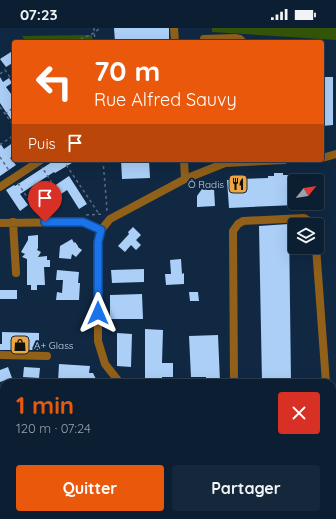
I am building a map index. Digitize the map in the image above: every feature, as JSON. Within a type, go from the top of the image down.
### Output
[{"type":"street","points":[[174,28],[175,40]]},
{"type":"street","points":[[204,39],[235,38],[241,40]]},
{"type":"street","points":[[324,157],[336,154]]},
{"type":"street","points":[[0,187],[38,162]]},
{"type":"street","points":[[184,162],[185,179]]},
{"type":"street","points":[[117,379],[105,364],[98,341],[98,242],[101,230],[110,219],[185,179],[225,163],[236,162]]},
{"type":"street","points":[[234,379],[233,231],[238,224],[243,221],[288,219]]},
{"type":"street","points":[[14,222],[16,273]]},
{"type":"street","points":[[0,223],[83,222],[101,230]]},
{"type":"street","points":[[317,254],[326,379]]},
{"type":"street","points":[[0,355],[47,356]]},
{"type":"path","points":[[94,28],[95,40]]},
{"type":"path","points":[[79,40],[94,33],[100,28]]},
{"type":"path","points":[[0,74],[5,70],[12,79]]},
{"type":"path","points":[[0,107],[12,123]]},
{"type":"path","points":[[5,114],[12,109]]},
{"type":"path","points":[[0,145],[12,136]]},
{"type":"path","points":[[0,157],[28,199],[52,183],[41,162]]},
{"type":"path","points":[[63,162],[99,214]]},
{"type":"path","points":[[103,162],[107,209],[106,214]]},
{"type":"green space","points":[[212,28],[336,28],[336,40],[212,32]]},
{"type":"green space","points":[[92,35],[93,40],[25,40],[22,36]]},
{"type":"building","points":[[114,28],[169,28],[169,40],[115,40]]},
{"type":"building","points":[[12,51],[12,63],[6,67],[0,59]]},
{"type":"building","points":[[0,77],[3,82],[9,78],[12,83],[6,87],[12,95],[12,121],[0,103]]},
{"type":"building","points":[[324,77],[333,77],[333,125],[324,126]]},
{"type":"building","points":[[0,143],[4,149],[12,143],[12,156],[10,158],[16,165],[0,176]]},
{"type":"building","points":[[52,162],[74,162],[55,173],[54,172],[20,194],[28,205],[20,211],[6,190],[14,185],[15,186]]},
{"type":"building","points":[[121,162],[149,162],[150,178],[122,179]]},
{"type":"building","points":[[274,173],[283,173],[283,175],[288,175],[288,205],[229,208],[227,180],[232,180],[232,177],[240,177],[240,179],[268,178],[268,176],[274,176]]},
{"type":"building","points":[[69,176],[87,204],[79,209],[67,190],[37,210],[32,201]]},
{"type":"building","points":[[202,189],[214,189],[215,206],[197,207],[197,196]]},
{"type":"building","points":[[288,224],[291,379],[262,379],[259,226]]},
{"type":"building","points":[[133,227],[141,235],[136,240],[141,245],[136,250],[131,245],[125,252],[118,246]]},
{"type":"building","points":[[38,235],[37,250],[41,252],[38,257],[47,256],[47,260],[50,260],[50,267],[44,267],[45,285],[37,285],[37,290],[31,290],[31,285],[27,285],[27,259],[22,257],[25,254],[21,252],[28,240],[28,236]]},
{"type":"building","points":[[72,239],[74,243],[75,242],[82,250],[76,257],[72,254],[71,259],[59,258],[60,246]]},
{"type":"building","points":[[181,259],[182,274],[184,273],[184,284],[166,285],[165,274],[171,274],[170,260]]},
{"type":"building","points":[[144,269],[144,282],[112,283],[111,270]]},
{"type":"building","points":[[57,270],[79,272],[79,300],[56,300],[57,292],[62,293],[63,280],[56,280]]},
{"type":"building","points":[[0,290],[17,290],[17,299],[0,299]]},
{"type":"building","points":[[189,292],[198,292],[199,301],[190,301]]},
{"type":"building","points":[[142,294],[143,319],[110,319],[110,295]]},
{"type":"building","points":[[145,329],[163,330],[162,363],[173,363],[173,377],[162,377],[162,379],[145,379]]},
{"type":"building","points":[[2,332],[39,333],[39,350],[0,350],[0,344],[2,344]]},
{"type":"building","points":[[117,333],[132,334],[131,367],[117,366]]},
{"type":"building","points":[[218,335],[220,379],[191,377],[189,336]]},
{"type":"building","points":[[59,364],[90,366],[89,373],[93,373],[96,379],[58,379]]},
{"type":"building","points":[[8,367],[12,378],[0,379],[0,370]]},
{"type":"building","points":[[24,367],[40,368],[39,378],[23,377]]},
{"type":"place","name":"Ô Radis","points":[[238,184]]},
{"type":"place","name":"A+ Glass","points":[[20,345]]},
{"type":"route","points":[[45,222],[83,222],[101,230],[98,242],[98,313]]}]
